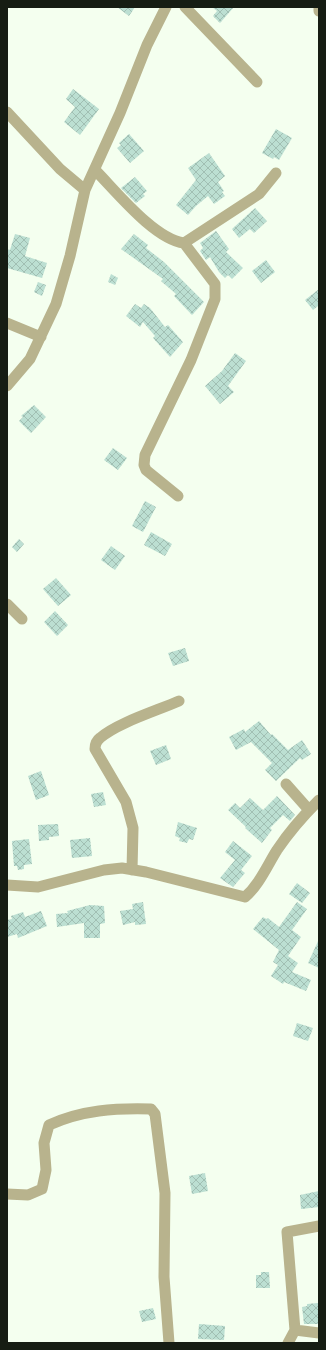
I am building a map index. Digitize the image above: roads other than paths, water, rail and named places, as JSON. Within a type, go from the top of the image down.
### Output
[{"type":"street","points":[[7,386],[30,360],[56,304],[70,256],[85,190],[166,7]]},
{"type":"street","points":[[185,7],[257,82]]},
{"type":"street","points":[[7,112],[60,169],[85,190]]},
{"type":"street","points":[[95,170],[156,231],[177,242],[184,243],[259,194],[276,172]]},
{"type":"street","points":[[178,496],[146,470],[144,464],[145,455],[191,360],[215,299],[215,284],[184,243]]},
{"type":"street","points":[[7,323],[41,337]]},
{"type":"street","points":[[7,604],[22,619]]},
{"type":"street","points":[[132,870],[133,828],[126,802],[95,749],[96,744],[98,739],[113,729],[179,701]]},
{"type":"street","points":[[286,784],[309,810]]},
{"type":"street","points":[[7,885],[38,887],[104,870],[122,868],[245,897],[252,891],[278,849],[309,810],[319,800]]},
{"type":"street","points":[[7,1194],[28,1195],[42,1189],[46,1170],[44,1143],[49,1125],[68,1116],[106,1110],[151,1109],[155,1114],[165,1193],[164,1277],[169,1343]]},
{"type":"street","points":[[288,1343],[295,1330],[287,1232],[319,1226]]},
{"type":"street","points":[[295,1330],[319,1333]]}]
